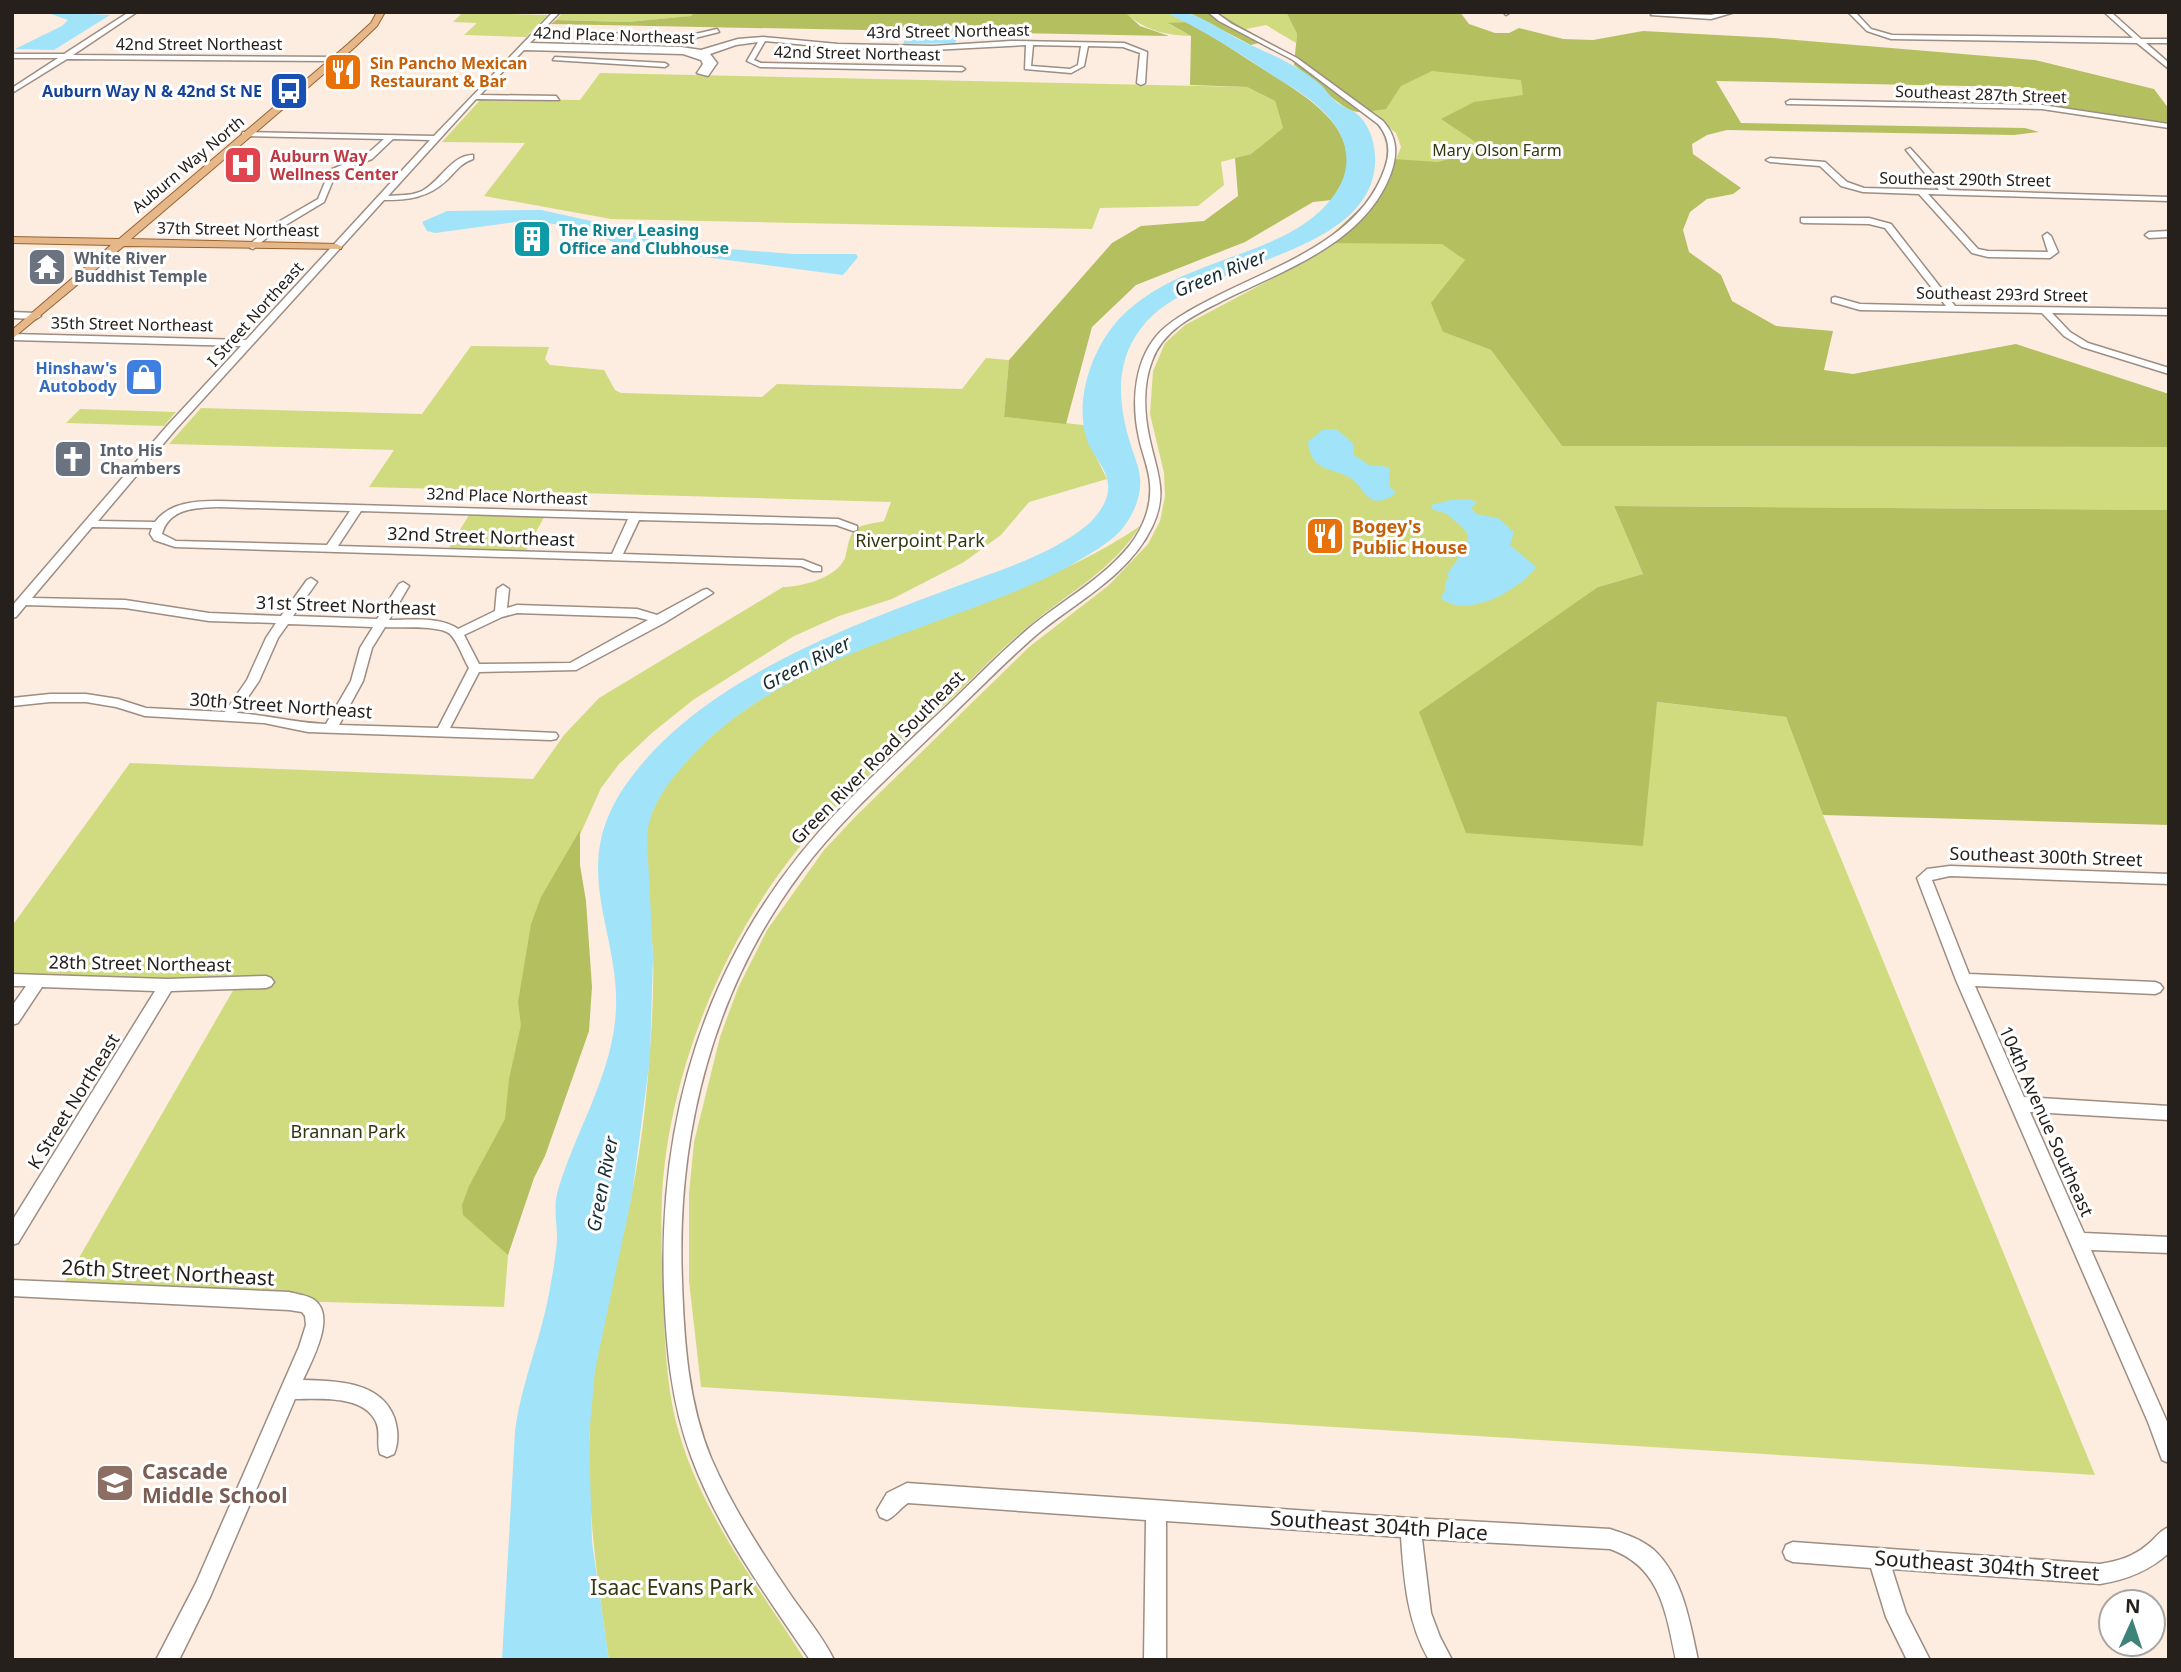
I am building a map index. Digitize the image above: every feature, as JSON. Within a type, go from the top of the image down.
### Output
[{"type":"main road","name":"Auburn Way North","points":[[12,336],[335,59],[374,24],[381,12]]},
{"type":"main road","name":"37th Street Northeast","points":[[12,240],[337,247]]},
{"type":"street","points":[[12,91],[134,12]]},
{"type":"street","name":"I Street Northeast","points":[[12,614],[130,473],[435,138],[557,12]]},
{"type":"street","name":"Green River Road Southeast","points":[[823,1660],[760,1567],[712,1482],[691,1428],[681,1386],[672,1284],[673,1196],[679,1143],[706,1035],[724,986],[754,928],[813,846],[1020,643],[1100,581],[1138,542],[1150,519],[1155,495],[1154,473],[1141,414],[1144,371],[1157,341],[1178,322],[1323,243],[1356,221],[1377,192],[1393,159],[1389,133],[1380,122],[1303,65],[1211,12]]},
{"type":"street","points":[[1654,15],[1710,17],[1732,12]]},
{"type":"street","points":[[1852,12],[1862,26],[1881,35],[2169,41]]},
{"type":"street","points":[[2107,12],[2169,67]]},
{"type":"street","points":[[587,35],[696,37],[717,31]]},
{"type":"street","points":[[618,62],[640,36]]},
{"type":"street","name":"42nd Street Northeast","points":[[763,39],[751,62],[760,65],[962,69]]},
{"type":"street","name":"43rd Street Northeast","points":[[699,54],[735,43],[763,39],[838,46],[1030,44],[1134,47],[1144,52],[1141,83]]},
{"type":"street","points":[[1030,44],[1025,65],[1031,69],[1075,70],[1081,66],[1085,45]]},
{"type":"street","points":[[959,79],[969,46]]},
{"type":"street","name":"42nd Place Northeast","points":[[523,47],[629,49],[699,54]]},
{"type":"street","name":"42nd Street Northeast","points":[[12,56],[335,59]]},
{"type":"street","points":[[555,59],[664,65]]},
{"type":"street","points":[[474,97],[556,98]]},
{"type":"street","name":"Southeast 287th Street","points":[[1790,102],[2042,107],[2169,126]]},
{"type":"street","points":[[246,134],[435,138]]},
{"type":"street","points":[[253,246],[271,230],[321,200],[333,172],[369,157],[390,138]]},
{"type":"street","points":[[1910,150],[1947,194]]},
{"type":"street","points":[[382,198],[404,198],[428,193],[459,162],[470,157]]},
{"type":"street","name":"Southeast 290th Street","points":[[1770,160],[1822,164],[1840,181],[1855,189],[2169,199]]},
{"type":"street","points":[[1922,193],[1975,251],[1988,254],[2050,255],[2054,252],[2047,236]]},
{"type":"street","points":[[1804,220],[1883,223],[1891,228],[1953,309]]},
{"type":"street","points":[[2149,235],[2169,234]]},
{"type":"street","name":"Southeast 293rd Street","points":[[1835,300],[1862,307],[2169,312]]},
{"type":"street","points":[[2046,312],[2075,339],[2169,371]]},
{"type":"street","name":"35th Street Northeast","points":[[12,315],[36,316]]},
{"type":"street","name":"35th Street Northeast","points":[[12,336],[250,343]]},
{"type":"street","name":"32nd Place Northeast","points":[[161,522],[179,509],[206,504],[838,522],[853,528]]},
{"type":"street","points":[[330,549],[358,508]]},
{"type":"street","points":[[616,558],[635,516]]},
{"type":"street","points":[[93,520],[161,522]]},
{"type":"street","name":"32nd Street Northeast","points":[[161,522],[156,533],[158,538],[176,544],[803,563],[817,569]]},
{"type":"street","points":[[228,717],[253,681],[266,649],[311,582]]},
{"type":"street","points":[[330,729],[357,681],[366,648],[403,586]]},
{"type":"street","points":[[501,612],[503,589]]},
{"type":"street","points":[[475,667],[572,667],[708,593]]},
{"type":"street","name":"31st Street Northeast","points":[[24,601],[112,603],[195,616],[438,625],[457,634],[501,612],[529,609],[630,613],[649,615],[660,620]]},
{"type":"street","points":[[457,634],[475,667]]},
{"type":"street","points":[[442,732],[475,667]]},
{"type":"street","name":"30th Street Northeast","points":[[12,702],[86,698],[118,703],[145,712],[264,719],[308,728],[551,736]]},
{"type":"street","name":"Southeast 300th Street","points":[[1924,878],[1932,873],[1950,871],[2169,879]]},
{"type":"street","name":"104th Avenue Southeast","points":[[1924,878],[1964,979],[2169,1453]]},
{"type":"street","points":[[1964,979],[2155,988]]},
{"type":"street","name":"28th Street Northeast","points":[[12,981],[167,985],[266,982]]},
{"type":"street","points":[[12,1019],[38,981]]},
{"type":"street","name":"K Street Northeast","points":[[12,1237],[167,985]]},
{"type":"street","points":[[2019,1104],[2169,1113]]},
{"type":"street","points":[[2078,1241],[2169,1245]]},
{"type":"street","name":"26th Street Northeast","points":[[12,1288],[295,1301],[310,1307],[316,1316],[312,1336],[290,1389]]},
{"type":"street","points":[[167,1660],[203,1590],[290,1389],[346,1392],[368,1399],[383,1412],[387,1421],[390,1432],[387,1447]]},
{"type":"street","name":"Southeast 304th Place","points":[[887,1510],[894,1500],[907,1493],[1411,1528],[1603,1538],[1637,1548],[1658,1568],[1674,1604],[1686,1660]]},
{"type":"street","points":[[1155,1660],[1156,1511]]},
{"type":"street","points":[[1411,1528],[1414,1579],[1421,1615],[1428,1638],[1441,1660]]},
{"type":"street","name":"Southeast 304th Street","points":[[1793,1552],[2100,1574],[2129,1569],[2158,1551],[2169,1537]]},
{"type":"street","points":[[1878,1558],[1897,1618],[1919,1660]]},
{"type":"green space","points":[[563,12],[695,12],[692,16],[627,22],[556,20]]},
{"type":"green space","points":[[695,12],[1125,12],[1140,26],[1169,36],[551,24],[556,20],[627,22],[691,16]]},
{"type":"green space","points":[[1125,12],[1166,12],[1186,22],[1169,24],[1191,36],[1156,31],[1140,24]]},
{"type":"green space","points":[[1188,12],[1217,12],[1266,41],[1251,45]]},
{"type":"green space","points":[[1217,12],[1286,12],[1297,34],[1296,43],[1266,25],[1246,29]]},
{"type":"green space","name":"Mary Olson Farm","points":[[1286,12],[1460,12],[1469,24],[1495,33],[1509,33],[1519,28],[1563,39],[1593,40],[1643,31],[1773,38],[2035,60],[2154,89],[2169,109],[2169,125],[2052,108],[2020,87],[1716,81],[1741,123],[2025,128],[2039,132],[2014,135],[1727,130],[1707,135],[1692,144],[1693,154],[1741,188],[1733,194],[1707,199],[1690,212],[1683,230],[1689,252],[1721,275],[1732,301],[1776,326],[1833,331],[1824,370],[1853,374],[2016,344],[2169,394],[2169,447],[1562,446],[1491,350],[1443,332],[1431,303],[1465,260],[1442,244],[1323,243],[1377,192],[1393,159],[1438,162],[1486,149],[1441,119],[1474,102],[1523,95],[1521,80],[1432,71],[1401,86],[1386,109],[1361,112],[1351,110],[1334,100],[1294,65],[1297,34]]},
{"type":"green space","points":[[462,13],[548,15],[526,37],[464,35],[477,23],[453,22]]},
{"type":"green space","points":[[1186,22],[1293,88],[1323,112],[1335,125],[1343,141],[1347,157],[1344,179],[1332,200],[1313,202],[1245,242],[1136,285],[1092,327],[1066,424],[1004,417],[1009,360],[1112,243],[1141,226],[1204,221],[1238,196],[1235,158],[1251,154],[1283,128],[1275,101],[1247,87],[1190,85],[1191,36],[1168,23]]},
{"type":"green space","name":"Mary Olson Farm","points":[[1554,56],[1444,244],[1465,260],[1443,332],[1491,350],[1562,446],[2169,447],[2169,510],[1614,506],[1643,574],[1598,587],[1643,845],[1656,702],[1786,717],[1823,815],[2095,1475],[701,1387],[689,1281],[689,1194],[694,1142],[720,1037],[738,988],[767,930],[824,850],[1029,647],[1109,585],[1148,544],[1160,521],[1165,496],[1164,473],[1150,414],[1153,371],[1165,343],[1185,325],[1279,275],[1371,219],[1401,147],[1396,133],[1303,60]]},
{"type":"green space","points":[[600,73],[1247,87],[1275,101],[1283,128],[1251,154],[1221,162],[1224,185],[1198,206],[1100,208],[1092,229],[611,219],[484,196],[525,143],[442,142],[481,99],[580,100]]},
{"type":"green space","name":"Brannan Park","points":[[471,346],[549,347],[545,359],[550,365],[604,370],[615,390],[621,393],[762,397],[777,384],[962,389],[986,358],[1009,360],[1004,417],[1084,425],[1088,441],[1107,479],[1029,502],[1001,535],[964,562],[892,599],[839,616],[794,636],[693,700],[619,764],[601,788],[575,846],[508,1255],[504,1307],[289,1301],[61,1289],[235,987],[12,980],[12,926],[130,763],[533,779],[564,735],[599,698],[783,587],[808,583],[827,576],[841,565],[850,537],[857,528],[884,521],[891,502],[369,487],[394,450],[169,444],[201,408],[422,414]]},
{"type":"green space","points":[[80,409],[176,412],[164,426],[66,423]]},
{"type":"green space","points":[[1614,506],[2169,510],[2169,825],[1823,815],[1786,717],[1657,702],[1643,846],[1466,833],[1419,712],[1598,587],[1643,574]]},
{"type":"green space","points":[[469,515],[544,517],[526,551],[449,548]]},
{"type":"green space","name":"Isaac Evans Park","points":[[1140,526],[1104,568],[1011,641],[837,806],[802,844],[771,885],[718,978],[682,1078],[670,1129],[663,1180],[663,1295],[669,1384],[680,1436],[703,1495],[735,1552],[805,1660],[609,1660],[592,1528],[590,1429],[599,1345],[634,1181],[646,1096],[653,967],[645,855],[648,825],[658,799],[694,752],[762,698],[813,670],[867,646],[1035,582],[1089,556]]},
{"type":"green space","points":[[580,830],[580,865],[586,901],[592,987],[589,1031],[508,1255],[463,1215],[462,1205],[469,1186],[505,1119],[509,1079],[521,1025],[518,1002],[531,924],[541,897]]},
{"type":"water","name":"Green River","points":[[1166,12],[1194,15],[1292,65],[1320,84],[1336,102],[1360,116],[1371,135],[1375,152],[1375,164],[1366,195],[1345,219],[1316,238],[1176,298],[1139,330],[1125,359],[1121,390],[1125,422],[1139,473],[1140,491],[1130,518],[1114,537],[1070,566],[1042,580],[854,653],[779,689],[712,736],[664,790],[651,818],[647,838],[653,957],[650,1058],[632,1195],[595,1370],[589,1437],[592,1542],[609,1660],[502,1660],[518,1414],[552,1276],[557,1239],[555,1208],[558,1190],[606,1066],[615,1022],[613,962],[598,879],[599,851],[606,823],[621,792],[650,754],[686,721],[726,692],[770,666],[862,623],[1039,554],[1086,526],[1102,507],[1108,490],[1105,472],[1092,451],[1083,424],[1085,389],[1096,355],[1114,325],[1125,313],[1161,287],[1201,268],[1263,245],[1301,226],[1318,213],[1341,183],[1346,167],[1345,149],[1338,131],[1317,105],[1237,52]]},
{"type":"water","points":[[51,14],[110,15],[54,50],[15,49],[62,26],[68,20]]},
{"type":"water","points":[[908,34],[958,35],[955,43],[903,44]]},
{"type":"water","points":[[541,210],[655,235],[658,238],[630,245],[620,244],[565,226],[531,220],[435,233],[427,231],[422,222],[447,211]]},
{"type":"water","points":[[678,241],[704,242],[717,248],[793,254],[856,254],[858,257],[843,275],[650,250]]},
{"type":"water","points":[[1336,429],[1353,443],[1354,455],[1369,465],[1389,467],[1390,487],[1396,492],[1392,496],[1384,500],[1372,499],[1352,479],[1319,465],[1314,460],[1308,442],[1322,430]]},
{"type":"water","points":[[1468,499],[1477,502],[1471,508],[1476,514],[1498,518],[1514,532],[1510,545],[1536,567],[1506,593],[1478,604],[1464,606],[1441,598],[1445,581],[1449,579],[1447,574],[1458,559],[1456,552],[1466,545],[1468,535],[1447,514],[1432,509],[1431,505]]},
{"type":"place","name":"Sin Pancho Mexican Restaurant & Bar","points":[[343,72]]},
{"type":"place","name":"Auburn Way N & 42nd St NE","points":[[289,91]]},
{"type":"place","name":"Auburn Way Wellness Center","points":[[243,165]]},
{"type":"place","name":"The River Leasing Office and Clubhouse","points":[[532,239]]},
{"type":"place","name":"White River Buddhist Temple","points":[[47,267]]},
{"type":"place","name":"Hinshaw's Autobody","points":[[144,377]]},
{"type":"place","name":"Into His Chambers","points":[[73,459]]},
{"type":"place","name":"Bogey's Public House","points":[[1325,536]]},
{"type":"place","name":"Cascade Middle School","points":[[115,1483]]},
{"type":"park label","name":"Riverpoint Park","points":[[920,540]]}]
